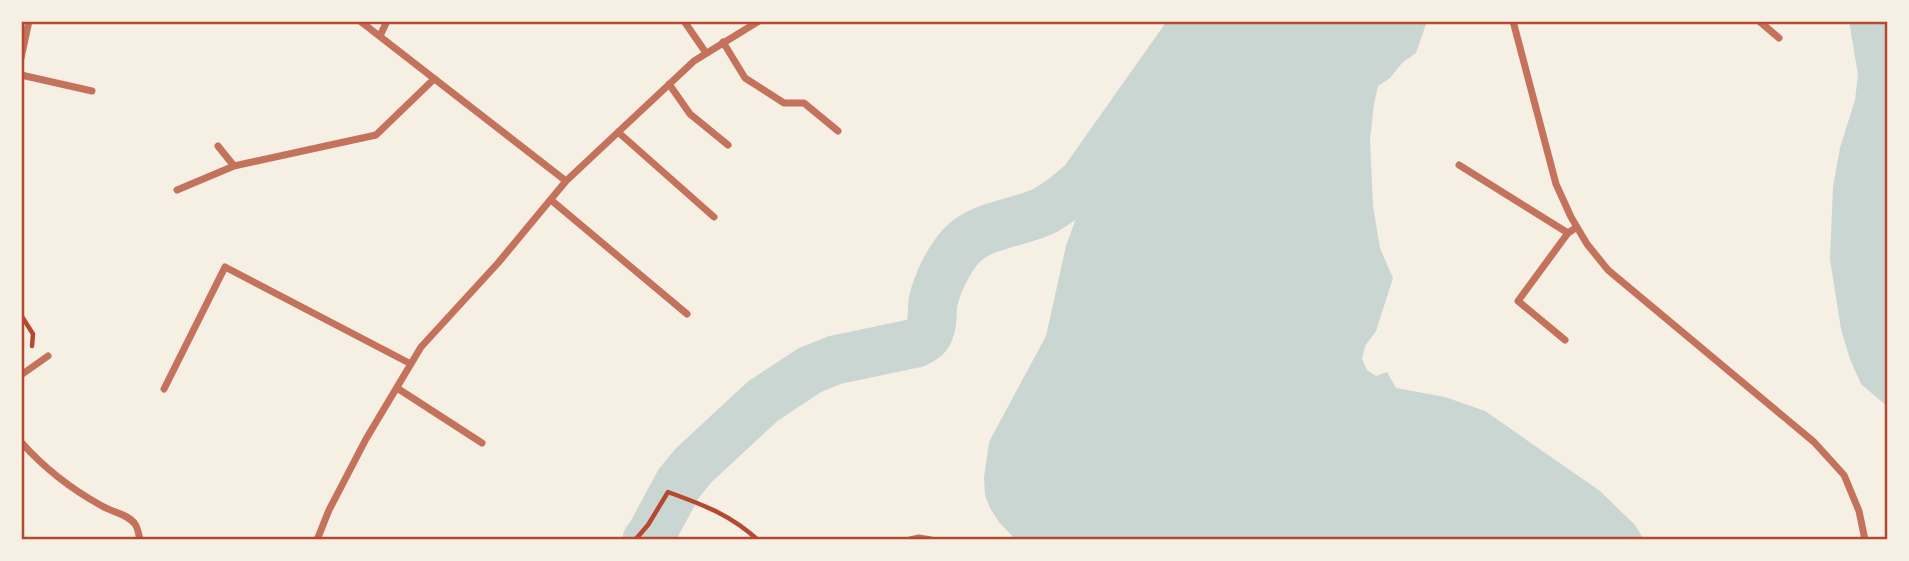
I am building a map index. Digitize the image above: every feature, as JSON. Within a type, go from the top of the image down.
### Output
[{"type":"street","points":[[21,58],[29,21]]},
{"type":"street","points":[[360,21],[566,181]]},
{"type":"street","points":[[380,36],[387,21]]},
{"type":"street","points":[[684,21],[706,53]]},
{"type":"street","points":[[317,540],[329,510],[366,439],[421,347],[498,264],[566,181],[694,61],[759,21]]},
{"type":"street","points":[[1513,21],[1556,184],[1587,244],[1608,270],[1814,442],[1844,475],[1858,511],[1865,540]]},
{"type":"street","points":[[1759,21],[1779,38]]},
{"type":"street","points":[[723,42],[745,78],[784,103],[804,103],[838,131]]},
{"type":"street","points":[[21,75],[92,91]]},
{"type":"street","points":[[177,190],[234,166],[376,135],[434,79]]},
{"type":"street","points":[[669,84],[690,114],[728,145]]},
{"type":"street","points":[[618,132],[714,217]]},
{"type":"street","points":[[218,146],[234,166]]},
{"type":"street","points":[[1459,165],[1568,233]]},
{"type":"street","points":[[551,200],[688,314]]},
{"type":"street","points":[[1565,340],[1518,302],[1568,233],[1577,227]]},
{"type":"street","points":[[164,389],[225,267],[411,364]]},
{"type":"street","points":[[21,375],[48,356]]},
{"type":"street","points":[[397,388],[482,443]]},
{"type":"street","points":[[21,442],[41,464],[66,483],[135,524],[140,540]]},
{"type":"street","points":[[910,540],[932,540]]},
{"type":"path","points":[[21,316],[33,334],[32,347],[26,354]]},
{"type":"path","points":[[635,540],[669,492],[714,509],[746,528],[758,540]]},
{"type":"shaded area","points":[[1210,21],[1427,21],[1416,53],[1378,86],[1374,104],[1370,139],[1373,206],[1380,248],[1393,278],[1376,331],[1365,346],[1362,359],[1367,370],[1376,376],[1387,372],[1396,388],[1445,397],[1485,411],[1600,491],[1635,525],[1644,540],[1016,540],[999,522],[985,495],[984,478],[989,442],[1046,336],[1066,246],[1080,207]]},
{"type":"shaded area","points":[[1849,21],[1888,21],[1888,407],[1861,384],[1850,359],[1841,329],[1830,259],[1833,187],[1840,148],[1855,100],[1858,75]]},
{"type":"waterway","points":[[647,540],[679,483],[694,465],[763,401],[810,370],[835,360],[916,343],[925,338],[931,326],[937,287],[948,264],[962,245],[980,232],[1046,210],[1084,181],[1197,21]]}]
